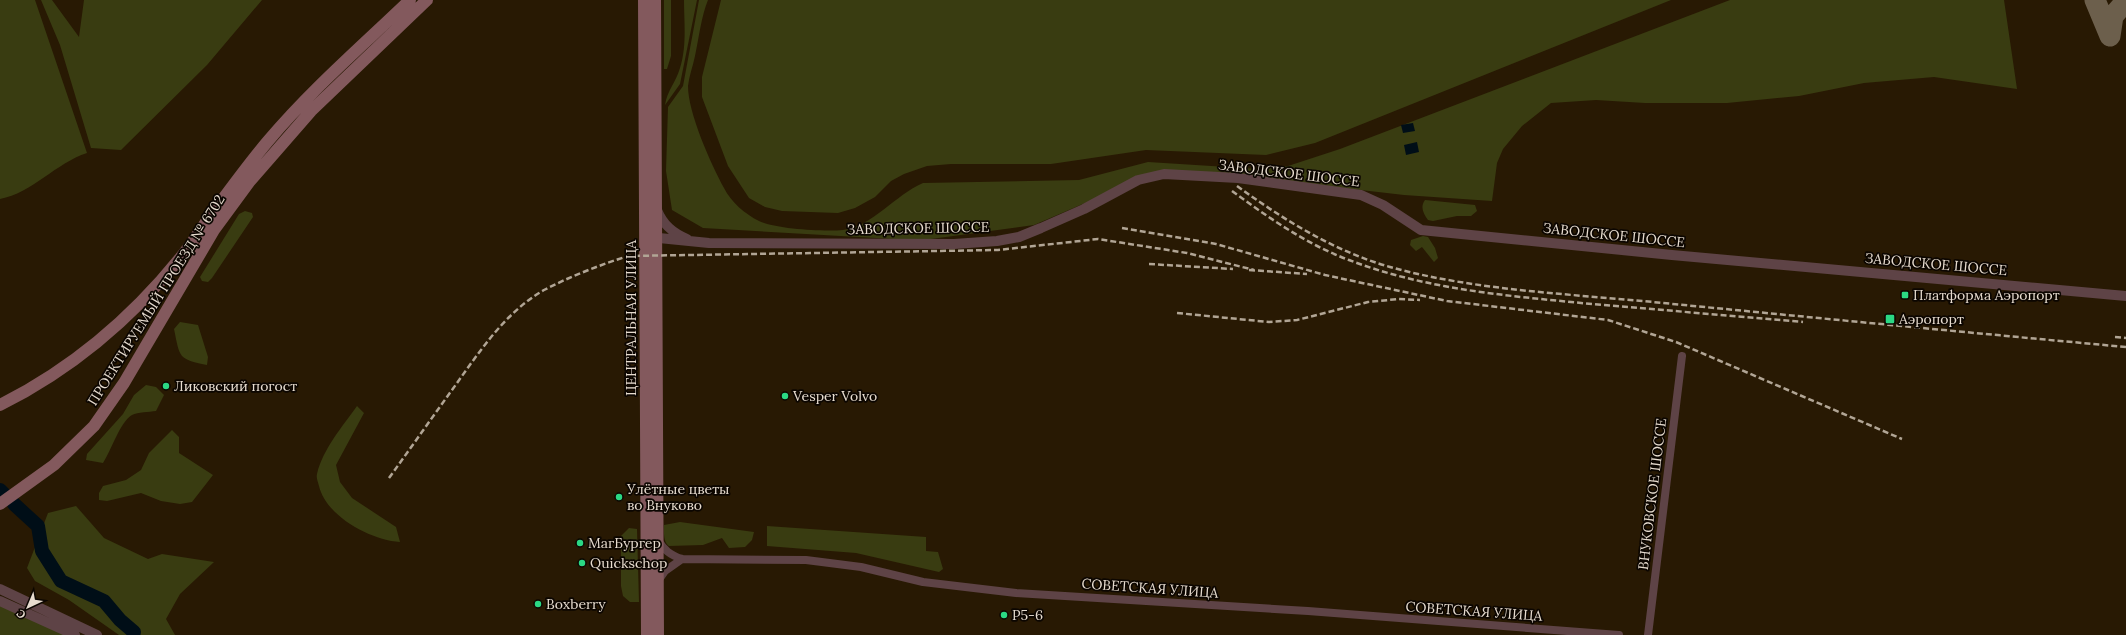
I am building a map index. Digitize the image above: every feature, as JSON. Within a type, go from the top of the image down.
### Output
[{"type":"main road","name":"ПРОЕКТИРУЕМЫЙ ПРОЕЗД № 6702","points":[[0,405],[62,370],[88,351],[122,321],[182,256],[227,193],[274,134],[312,94],[410,0]]},
{"type":"main road","name":"ПРОЕКТИРУЕМЫЙ ПРОЕЗД № 6702","points":[[0,504],[54,465],[94,426],[124,383],[214,230],[250,181],[311,111],[427,0]]},
{"type":"main road","name":"ЦЕНТРАЛЬНАЯ УЛИЦА","points":[[644,0],[658,635]]},
{"type":"main road","name":"ЦЕНТРАЛЬНАЯ УЛИЦА","points":[[647,635],[650,236],[656,207],[655,0]]},
{"type":"street","name":"ЗАВОДСКОЕ ШОССЕ","points":[[650,236],[695,242],[954,244],[997,241],[1019,236],[1041,228],[1084,209],[1138,180],[1164,174],[1238,178],[1361,195],[1383,205],[1421,230],[1672,255],[2126,296]]},
{"type":"street","points":[[656,207],[662,222],[668,228],[681,237],[695,242]]},
{"type":"street","name":"ВНУКОВСКОЕ ШОССЕ","points":[[1648,635],[1682,356]]},
{"type":"street","name":"СОВЕТСКАЯ УЛИЦА","points":[[657,538],[663,548],[671,555],[682,559],[806,560],[861,567],[924,582],[1016,593],[1301,611],[1619,635]]},
{"type":"street","points":[[657,582],[665,571],[682,559]]},
{"type":"street","points":[[0,589],[97,635]]},
{"type":"street","points":[[0,600],[75,635]]},
{"type":"street","points":[[45,621],[71,635]]},
{"type":"green space","points":[[0,0],[35,0],[87,153],[65,164],[23,191],[0,199]]},
{"type":"green space","points":[[41,0],[52,0],[79,37],[84,0],[262,0],[207,65],[121,150],[91,148],[60,45]]},
{"type":"green space","points":[[664,0],[671,0],[671,56],[667,69],[664,69]]},
{"type":"green space","points":[[684,0],[697,0],[680,84],[665,105],[678,73],[684,51]]},
{"type":"green space","points":[[699,0],[708,0],[689,78],[689,97],[701,138],[719,178],[734,203],[759,221],[766,224],[787,228],[812,230],[843,230],[864,223],[913,188],[923,183],[1079,180],[1148,162],[1259,169],[1288,166],[1340,149],[1730,0],[2004,0],[2017,89],[1934,77],[1864,83],[1799,96],[1727,103],[1645,103],[1596,100],[1551,103],[1522,126],[1503,149],[1497,163],[1492,201],[1404,195],[1241,176],[1157,172],[1034,225],[931,239],[893,239],[703,228],[672,210],[666,171],[668,107],[683,86]]},
{"type":"green space","points":[[721,0],[1671,0],[1315,143],[1266,155],[1146,150],[1051,164],[951,164],[927,166],[904,174],[891,181],[875,197],[855,208],[838,213],[782,211],[765,207],[749,198],[728,166],[702,97],[702,77]]},
{"type":"green space","points":[[1425,200],[1475,205],[1477,211],[1471,216],[1457,216],[1433,221],[1428,220],[1423,210]]},
{"type":"green space","points":[[245,211],[252,213],[253,217],[212,278],[208,282],[202,281],[200,277],[239,214]]},
{"type":"green space","points":[[1423,236],[1428,237],[1435,248],[1438,258],[1434,262],[1422,247],[1416,251],[1410,245],[1411,240]]},
{"type":"green space","points":[[180,322],[198,325],[208,357],[207,365],[185,359],[179,352],[174,329]]},
{"type":"green space","points":[[146,385],[156,387],[164,395],[156,411],[132,415],[120,430],[103,463],[86,460],[87,454],[123,414],[134,395]]},
{"type":"green space","points":[[357,406],[364,413],[336,465],[340,482],[352,498],[396,527],[400,542],[376,537],[351,524],[330,507],[323,497],[319,486],[317,476],[328,447]]},
{"type":"green space","points":[[172,430],[179,437],[179,453],[213,475],[192,502],[180,504],[161,501],[141,493],[107,501],[99,500],[99,493],[103,486],[126,480],[141,470],[149,453]]},
{"type":"green space","points":[[76,506],[104,538],[148,559],[162,554],[214,562],[180,594],[166,619],[175,635],[119,635],[69,600],[35,581],[27,568],[48,513]]},
{"type":"green space","points":[[680,522],[754,532],[752,540],[745,547],[729,548],[722,538],[703,545],[669,546],[665,539],[664,525]]},
{"type":"green space","points":[[767,526],[926,537],[926,551],[938,552],[943,569],[939,572],[856,553],[767,546]]},
{"type":"green space","points":[[629,528],[637,529],[639,602],[630,602],[623,596],[621,586],[621,536]]},
{"type":"green space","points":[[0,605],[65,635],[0,635]]},
{"type":"shaded area","points":[[1413,123],[1415,131],[1403,133],[1401,125]]},
{"type":"shaded area","points":[[1417,142],[1419,152],[1406,155],[1404,145]]},
{"type":"waterway","points":[[0,490],[4,494]]},
{"type":"waterway","points":[[14,504],[38,526],[42,551],[61,581],[104,601],[120,620],[134,632]]},
{"type":"waterway","points":[[134,632],[139,635]]},
{"type":"taxiway","points":[[2095,0],[2110,36]]},
{"type":"taxiway","points":[[2110,36],[2113,16],[2126,1]]},
{"type":"railway","points":[[1237,186],[1273,211],[1329,243],[1369,260],[1423,275],[1491,287],[1526,291],[2126,347]]},
{"type":"railway","points":[[1232,191],[1274,220],[1333,254],[1378,270],[1408,278],[1469,290],[1530,298],[1803,322]]},
{"type":"railway","points":[[1122,228],[1216,244],[1325,275],[1447,301],[1608,320],[1676,342],[1902,439]]},
{"type":"railway","points":[[389,478],[482,349],[516,310],[530,299],[554,285],[586,271],[628,256],[998,250],[1098,239],[1187,253],[1254,270]]},
{"type":"railway","points":[[1149,264],[1233,269]]},
{"type":"railway","points":[[1249,270],[1307,274]]},
{"type":"railway","points":[[1177,313],[1269,322],[1297,320],[1368,302],[1399,299],[1420,300]]},
{"type":"railway","points":[[2115,337],[2126,338]]},
{"type":"place","name":"Платформа Аэропорт","points":[[1905,295]]},
{"type":"place","name":"Аэропорт","points":[[1890,319]]},
{"type":"place","name":"Ликовский погост","points":[[166,386]]},
{"type":"place","name":"Vesper Volvo","points":[[785,396]]},
{"type":"place","name":"Улётные цветы во Внуково","points":[[619,497]]},
{"type":"place","name":"МагБургер","points":[[580,543]]},
{"type":"place","name":"Quickschop","points":[[582,563]]},
{"type":"place","name":"Boxberry","points":[[538,604]]},
{"type":"place","name":"Р5-6","points":[[1004,615]]}]
